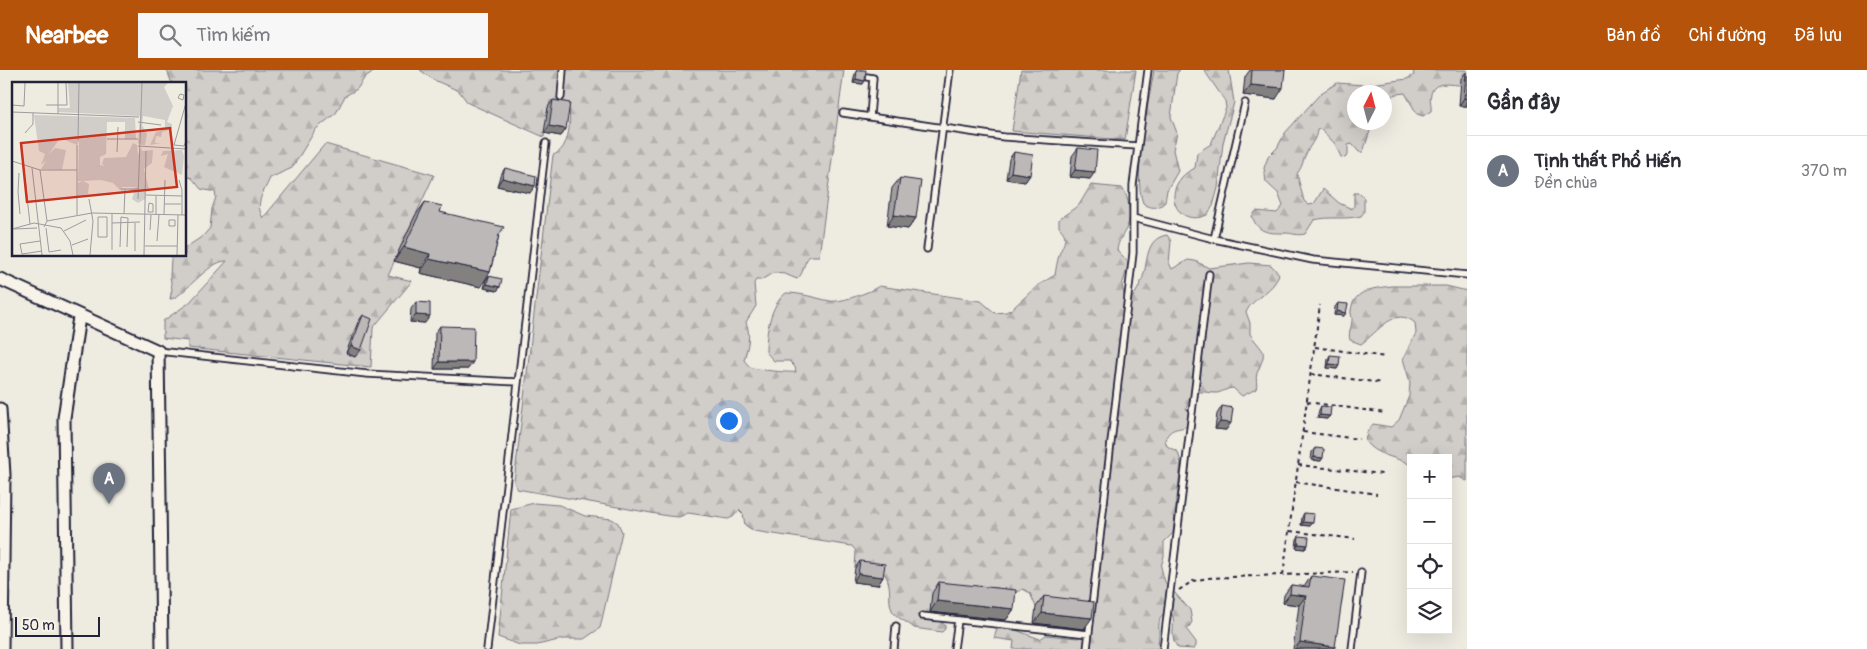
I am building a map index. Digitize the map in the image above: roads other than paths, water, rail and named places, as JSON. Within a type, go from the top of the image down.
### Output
[{"type":"street","points":[[0,279],[158,351],[162,649]]},
{"type":"street","points":[[67,649],[64,418],[79,316]]},
{"type":"street","points":[[0,409],[4,475],[2,649]]},
{"type":"lane","points":[[560,97],[563,70]]},
{"type":"lane","points":[[926,249],[950,70]]},
{"type":"lane","points":[[1086,649],[1133,254],[1133,185],[1148,70]]},
{"type":"lane","points":[[867,77],[873,78],[870,117]]},
{"type":"lane","points":[[1214,240],[1244,103]]},
{"type":"lane","points":[[843,113],[1004,137],[1137,146]]},
{"type":"lane","points":[[487,649],[546,143]]},
{"type":"lane","points":[[1133,218],[1214,240],[1313,260],[1467,275]]},
{"type":"lane","points":[[1163,649],[1209,274]]},
{"type":"lane","points":[[158,351],[367,374],[518,382]]},
{"type":"lane","points":[[1352,649],[1362,572]]},
{"type":"lane","points":[[922,616],[1088,634]]},
{"type":"lane","points":[[954,649],[958,620]]},
{"type":"lane","points":[[894,649],[896,626]]},
{"type":"place","name":"Tịnh thất Phổ Hiến","points":[[109,504]]}]
